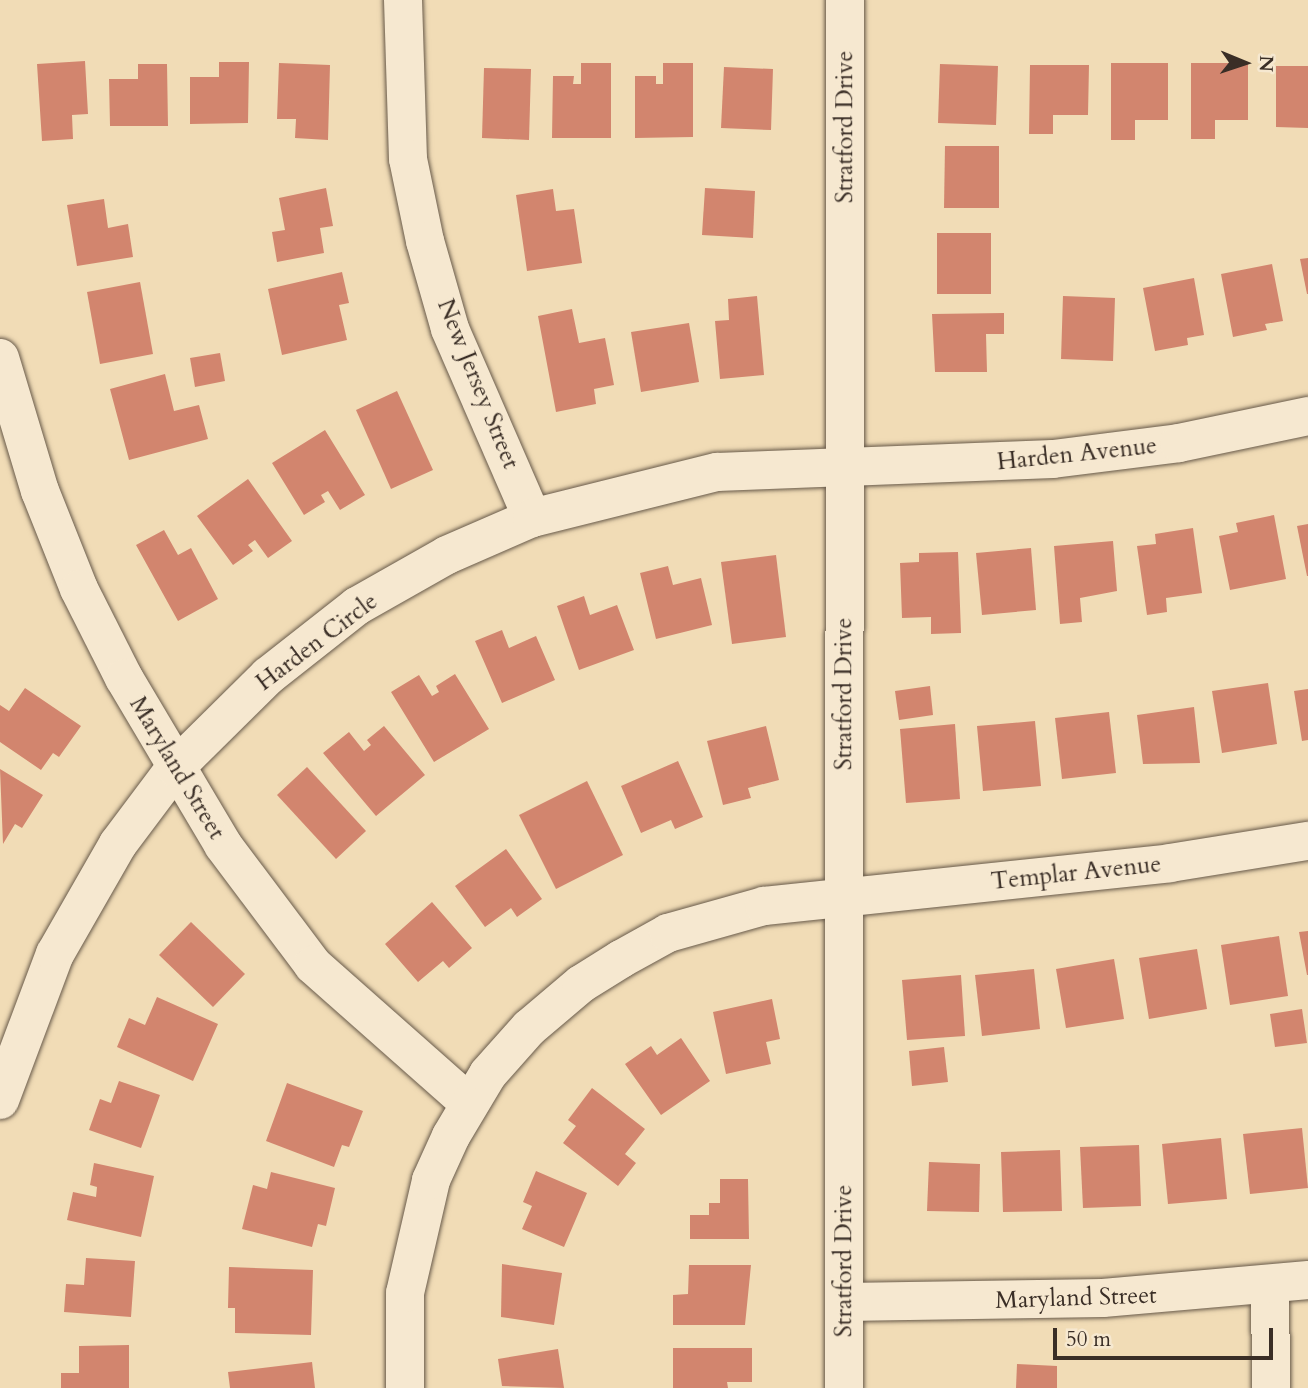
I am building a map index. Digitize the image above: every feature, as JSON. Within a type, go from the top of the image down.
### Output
[{"type":"street","name":"New Jersey Street","points":[[403,0],[408,159],[425,241],[450,329],[532,518]]},
{"type":"street","name":"Stratford Drive","points":[[844,1388],[845,0]]},
{"type":"street","name":"Maryland Street","points":[[0,358],[58,540],[124,678],[223,845],[313,965],[469,1103]]},
{"type":"street","name":"Harden Avenue","points":[[844,464],[1053,459],[1179,443],[1308,416]]},
{"type":"street","name":"Harden Circle","points":[[0,1100],[55,954],[118,844],[175,768],[268,676],[357,606],[447,555],[532,518],[717,472],[844,464]]},
{"type":"street","name":"Templar Avenue","points":[[405,1388],[405,1293],[418,1224],[430,1180],[469,1103],[529,1028],[581,984],[633,952],[708,919],[844,898],[1170,863],[1308,841]]},
{"type":"street","name":"Maryland Street","points":[[844,1302],[1103,1298],[1308,1280]]},
{"type":"street","points":[[1270,1285],[1272,1388]]},
{"type":"building","points":[[85,61],[88,114],[72,115],[73,139],[42,141],[37,64]]},
{"type":"building","points":[[219,62],[249,62],[248,123],[190,124],[190,77],[219,77]]},
{"type":"building","points":[[279,63],[330,65],[328,140],[295,138],[296,119],[277,119]]},
{"type":"building","points":[[581,63],[611,63],[611,138],[552,138],[553,76],[574,76],[573,84],[581,84]]},
{"type":"building","points":[[663,63],[693,63],[693,137],[635,138],[635,76],[656,76],[656,84],[663,84]]},
{"type":"building","points":[[1111,63],[1168,63],[1168,120],[1135,120],[1135,140],[1111,140]]},
{"type":"building","points":[[1191,63],[1248,63],[1248,120],[1215,120],[1215,139],[1191,139]]},
{"type":"building","points":[[138,64],[167,64],[168,126],[110,126],[109,79],[138,79]]},
{"type":"building","points":[[940,64],[998,66],[996,125],[938,123]]},
{"type":"building","points":[[1030,65],[1089,65],[1088,115],[1053,115],[1053,134],[1029,134]]},
{"type":"building","points":[[1276,66],[1308,66],[1308,128],[1276,127]]},
{"type":"building","points":[[724,67],[773,69],[771,130],[721,128]]},
{"type":"building","points":[[484,68],[531,69],[529,140],[482,138]]},
{"type":"building","points":[[945,146],[999,146],[999,208],[944,208]]},
{"type":"building","points":[[326,188],[333,226],[320,228],[324,253],[277,262],[272,232],[285,230],[279,198]]},
{"type":"building","points":[[705,188],[755,191],[753,238],[702,235]]},
{"type":"building","points":[[553,189],[556,211],[574,209],[582,263],[527,271],[516,195]]},
{"type":"building","points":[[104,199],[108,228],[128,224],[133,257],[77,266],[67,205]]},
{"type":"building","points":[[937,233],[991,233],[991,294],[937,294]]},
{"type":"building","points":[[1308,258],[1308,294],[1307,294],[1300,259]]},
{"type":"building","points":[[1272,264],[1283,321],[1265,324],[1267,330],[1233,337],[1221,274]]},
{"type":"building","points":[[342,272],[349,303],[339,305],[347,340],[282,355],[268,289]]},
{"type":"building","points":[[1194,278],[1204,335],[1187,338],[1188,345],[1155,351],[1143,288]]},
{"type":"building","points":[[140,282],[153,354],[100,364],[87,292]]},
{"type":"building","points":[[757,296],[764,375],[720,379],[715,321],[729,320],[728,299]]},
{"type":"building","points":[[1063,296],[1115,298],[1113,361],[1061,359]]},
{"type":"building","points":[[572,309],[579,343],[605,338],[614,385],[594,389],[596,404],[556,412],[538,316]]},
{"type":"building","points":[[1004,313],[1004,334],[986,334],[987,372],[935,372],[932,314]]},
{"type":"building","points":[[689,323],[699,382],[641,392],[631,332]]},
{"type":"building","points":[[220,353],[225,381],[195,387],[190,358]]},
{"type":"building","points":[[165,374],[174,411],[199,405],[208,439],[129,460],[110,389]]},
{"type":"building","points":[[397,391],[433,470],[391,489],[356,410]]},
{"type":"building","points":[[325,430],[365,495],[340,510],[328,491],[321,495],[325,502],[304,515],[272,463]]},
{"type":"building","points":[[248,479],[292,541],[268,558],[255,540],[248,545],[253,551],[233,565],[197,516]]},
{"type":"building","points":[[1274,515],[1286,579],[1230,590],[1219,536],[1238,532],[1236,523]]},
{"type":"building","points":[[1308,524],[1308,576],[1307,576],[1297,526]]},
{"type":"building","points":[[1193,528],[1202,593],[1166,598],[1167,612],[1147,615],[1137,546],[1156,544],[1155,534]]},
{"type":"building","points":[[164,530],[178,555],[191,548],[218,599],[178,621],[136,545]]},
{"type":"building","points":[[1113,541],[1117,591],[1080,598],[1082,622],[1060,624],[1054,546]]},
{"type":"building","points":[[1031,548],[1036,610],[982,615],[976,553]]},
{"type":"building","points":[[958,552],[961,633],[931,634],[931,617],[902,618],[900,563],[919,562],[919,553]]},
{"type":"building","points":[[776,555],[786,637],[732,644],[721,562]]},
{"type":"building","points":[[668,566],[673,585],[701,578],[712,625],[656,639],[640,573]]},
{"type":"building","points":[[584,596],[590,615],[617,605],[634,650],[579,670],[557,606]]},
{"type":"building","points":[[502,630],[509,648],[536,636],[555,680],[502,703],[475,641]]},
{"type":"building","points":[[455,674],[489,729],[434,762],[391,692],[419,675],[432,696],[439,692],[436,686]]},
{"type":"building","points":[[1268,683],[1277,744],[1222,753],[1212,691]]},
{"type":"building","points":[[930,686],[933,715],[899,720],[895,691]]},
{"type":"building","points":[[25,688],[81,726],[59,757],[53,753],[41,770],[0,742],[0,705],[9,711]]},
{"type":"building","points":[[1308,689],[1308,740],[1302,741],[1294,691]]},
{"type":"building","points":[[1194,707],[1200,763],[1143,764],[1137,715]]},
{"type":"building","points":[[1109,712],[1116,773],[1062,779],[1055,718]]},
{"type":"building","points":[[1035,721],[1041,786],[983,791],[977,726]]},
{"type":"building","points":[[955,724],[960,799],[906,803],[900,729]]},
{"type":"building","points":[[384,726],[425,775],[376,816],[323,753],[349,732],[364,751],[371,745],[367,740]]},
{"type":"building","points":[[766,726],[779,780],[748,788],[751,798],[723,805],[707,741]]},
{"type":"building","points":[[678,761],[703,817],[675,829],[671,820],[641,833],[621,786]]},
{"type":"building","points":[[307,767],[366,831],[336,859],[277,795]]},
{"type":"building","points":[[0,769],[43,795],[22,828],[15,824],[3,844]]},
{"type":"building","points":[[587,781],[623,855],[556,889],[519,815]]},
{"type":"building","points":[[506,849],[542,899],[517,917],[511,908],[485,927],[455,886]]},
{"type":"building","points":[[432,902],[472,948],[449,968],[443,961],[418,982],[385,944]]},
{"type":"building","points":[[191,922],[245,974],[213,1007],[159,955]]},
{"type":"building","points":[[1308,931],[1308,975],[1307,975],[1299,932]]},
{"type":"building","points":[[1279,936],[1288,996],[1230,1005],[1221,945]]},
{"type":"building","points":[[1197,949],[1207,1009],[1149,1019],[1139,958]]},
{"type":"building","points":[[1114,959],[1124,1019],[1066,1028],[1056,969]]},
{"type":"building","points":[[1034,969],[1040,1029],[982,1036],[975,975]]},
{"type":"building","points":[[961,975],[965,1036],[907,1040],[902,980]]},
{"type":"building","points":[[157,997],[218,1024],[193,1081],[117,1047],[129,1018],[145,1025]]},
{"type":"building","points":[[772,999],[780,1039],[766,1042],[771,1064],[726,1074],[713,1012]]},
{"type":"building","points":[[1302,1009],[1307,1043],[1275,1047],[1270,1014]]},
{"type":"building","points":[[681,1038],[710,1081],[661,1115],[625,1064],[651,1046],[657,1055]]},
{"type":"building","points":[[944,1047],[948,1082],[912,1086],[909,1051]]},
{"type":"building","points":[[119,1081],[160,1095],[141,1148],[89,1130],[100,1099],[111,1103]]},
{"type":"building","points":[[287,1083],[363,1111],[349,1147],[342,1145],[334,1167],[266,1141]]},
{"type":"building","points":[[592,1088],[645,1129],[625,1154],[636,1163],[618,1186],[563,1143],[576,1126],[568,1120]]},
{"type":"building","points":[[1302,1128],[1308,1188],[1250,1194],[1243,1134]]},
{"type":"building","points":[[1221,1138],[1227,1199],[1168,1204],[1162,1144]]},
{"type":"building","points":[[1139,1145],[1141,1206],[1083,1208],[1080,1147]]},
{"type":"building","points":[[1060,1150],[1062,1211],[1003,1212],[1001,1152]]},
{"type":"building","points":[[929,1162],[980,1164],[979,1212],[927,1211]]},
{"type":"building","points":[[94,1163],[154,1176],[141,1237],[67,1220],[73,1192],[96,1197],[97,1187],[90,1185]]},
{"type":"building","points":[[536,1171],[587,1193],[564,1247],[522,1229],[532,1206],[523,1202]]},
{"type":"building","points":[[271,1172],[335,1188],[326,1226],[318,1224],[312,1247],[242,1229],[253,1185],[267,1189]]},
{"type":"building","points":[[720,1179],[748,1179],[749,1239],[690,1239],[690,1215],[709,1215],[709,1203],[720,1203]]},
{"type":"building","points":[[86,1258],[135,1261],[131,1317],[64,1312],[66,1284],[84,1285]]},
{"type":"building","points":[[502,1264],[562,1273],[554,1325],[501,1317]]},
{"type":"building","points":[[689,1265],[751,1265],[745,1325],[673,1325],[673,1295],[688,1294]]},
{"type":"building","points":[[229,1267],[313,1270],[311,1335],[235,1333],[235,1308],[228,1308]]},
{"type":"building","points":[[129,1345],[129,1388],[61,1388],[61,1373],[79,1373],[79,1346]]},
{"type":"building","points":[[673,1348],[752,1348],[752,1382],[727,1382],[728,1388],[673,1388]]},
{"type":"building","points":[[558,1349],[564,1388],[502,1386],[498,1359]]},
{"type":"building","points":[[312,1362],[315,1388],[230,1388],[228,1372]]},
{"type":"building","points":[[1017,1364],[1057,1366],[1057,1388],[1016,1388]]}]
